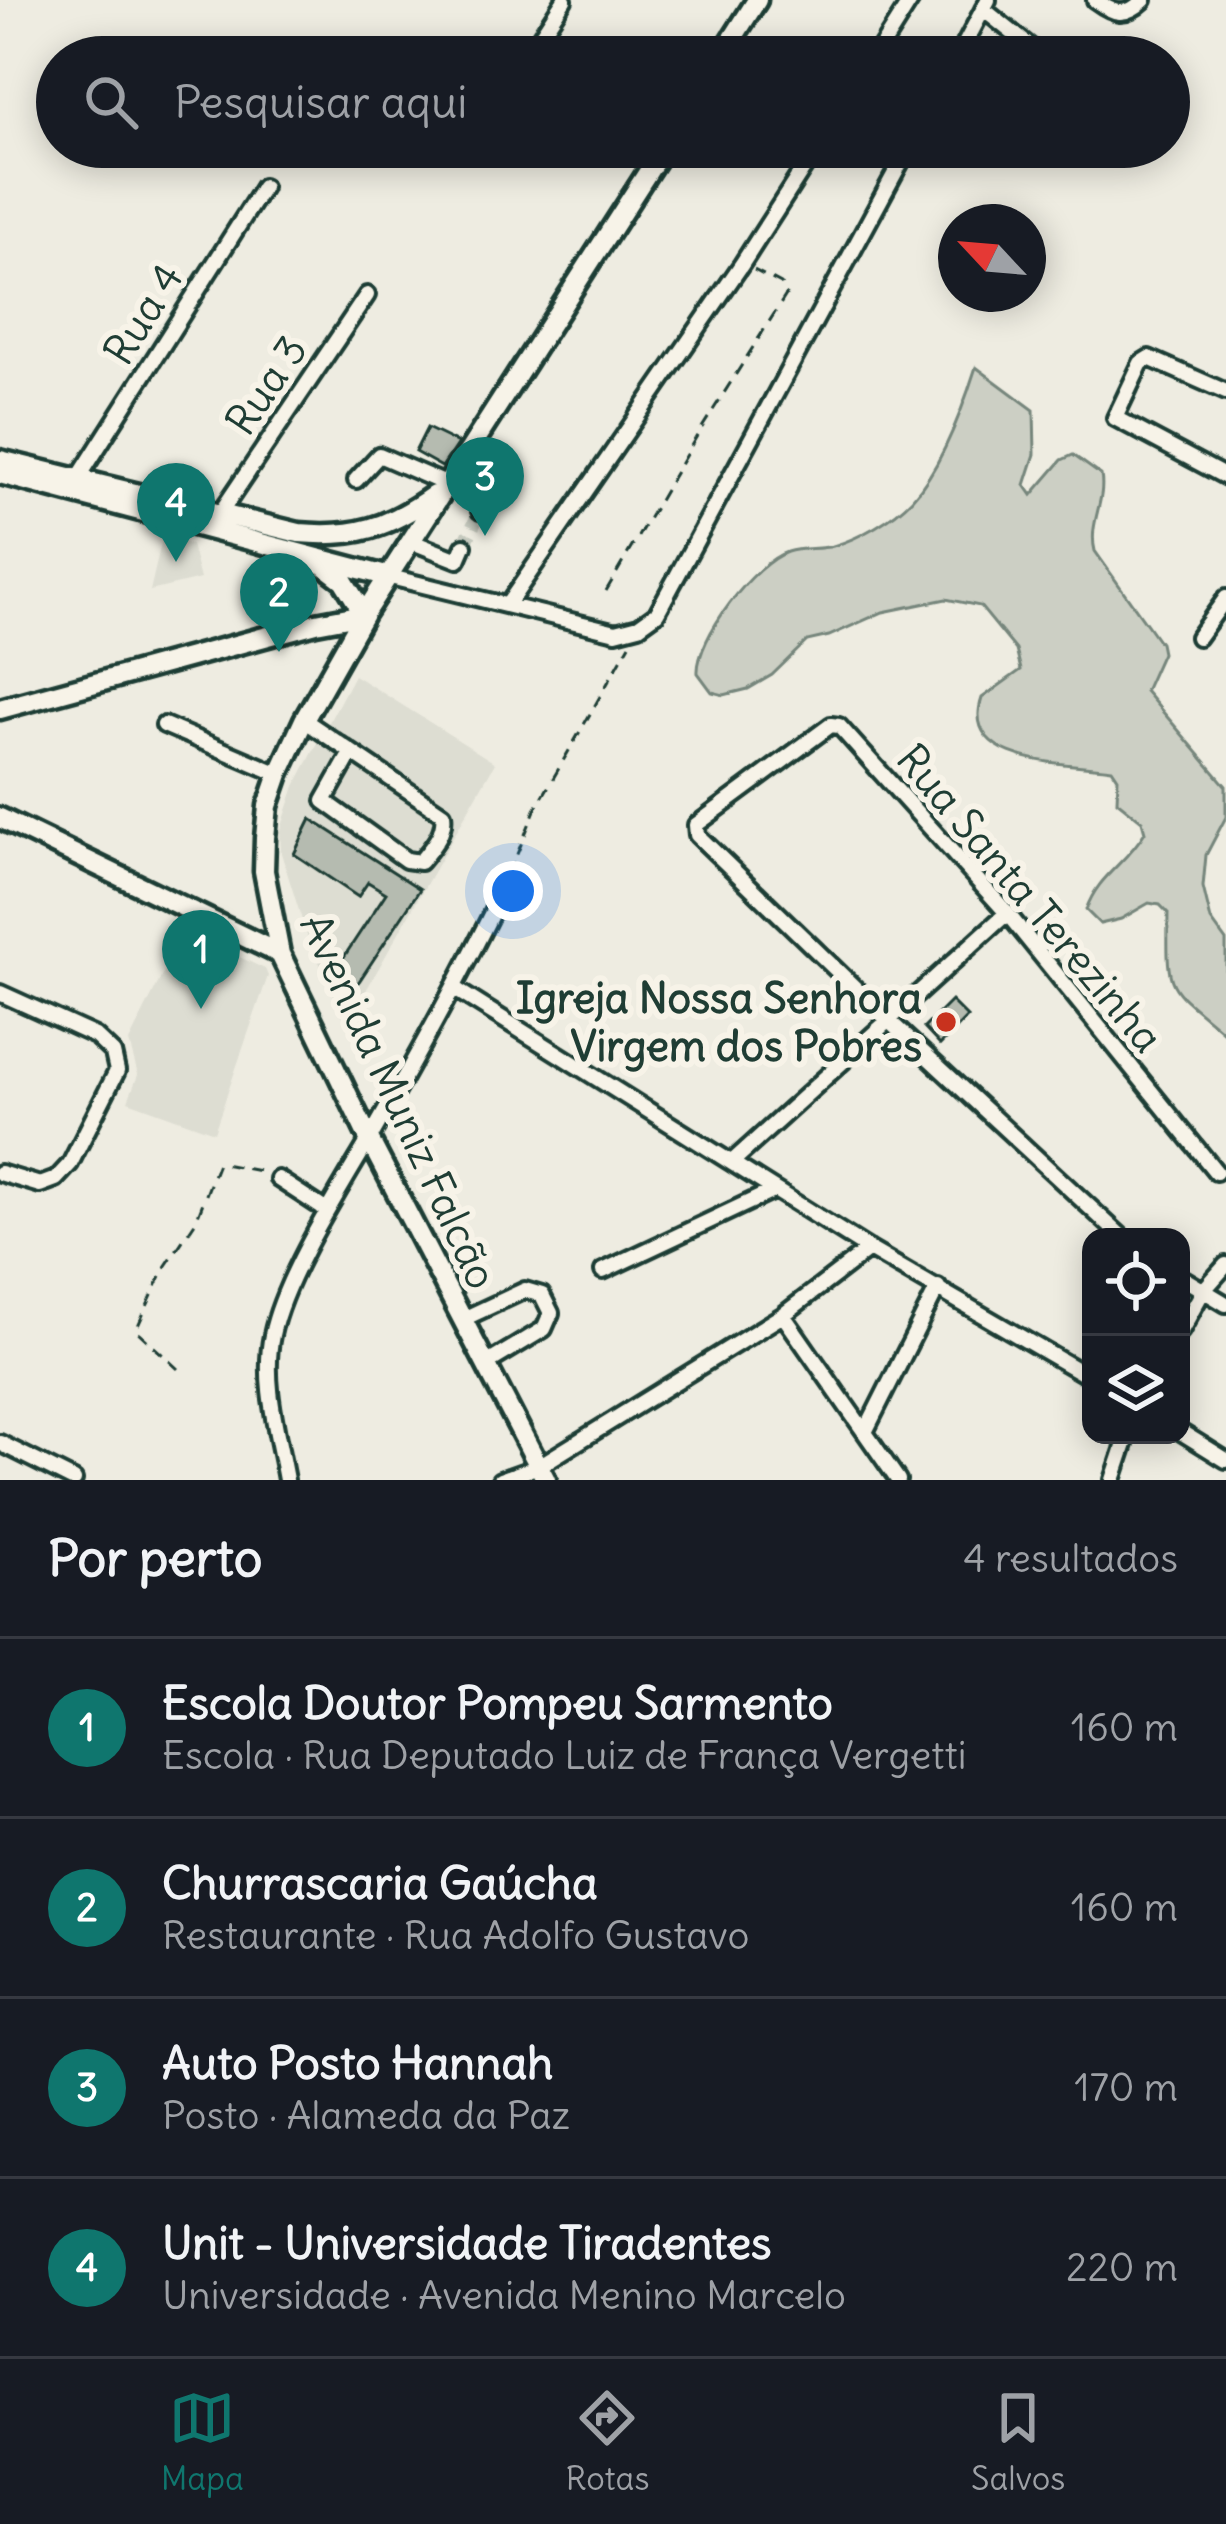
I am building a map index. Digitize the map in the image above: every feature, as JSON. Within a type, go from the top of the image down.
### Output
[{"type":"main road","points":[[735,36],[758,0]]},
{"type":"main road","name":"Avenida Muniz Falcão","points":[[542,1473],[369,1139],[280,954],[264,871],[268,806],[304,720],[386,576],[651,168]]},
{"type":"main road","points":[[0,460],[299,533],[353,535],[410,512],[453,477]]},
{"type":"main road","points":[[0,474],[386,576]]},
{"type":"main road","points":[[2,707],[364,614],[343,580],[303,553]]},
{"type":"main road","points":[[0,818],[280,954]]},
{"type":"street","points":[[541,36],[564,0]]},
{"type":"street","points":[[888,36],[911,0]]},
{"type":"street","points":[[1095,0],[1119,14],[1144,0]]},
{"type":"street","points":[[969,36],[986,4],[1020,36]]},
{"type":"street","points":[[508,604],[804,168]]},
{"type":"street","points":[[386,576],[616,632],[639,626],[657,613],[898,168]]},
{"type":"street","name":"Rua 4","points":[[79,477],[263,187]]},
{"type":"street","name":"Rua 3","points":[[221,512],[367,295]]},
{"type":"street","points":[[1223,388],[1149,358],[1141,363],[1115,418],[1226,477]]},
{"type":"street","points":[[356,480],[379,455],[484,487],[486,497],[480,511]]},
{"type":"street","points":[[410,541],[461,553],[446,590]]},
{"type":"street","points":[[1198,638],[1226,598]]},
{"type":"street","points":[[304,720],[443,814],[445,824],[420,862],[406,860],[324,801],[351,753]]},
{"type":"street","name":"Rua Santa Terezinha","points":[[889,1022],[695,831],[696,825],[729,798],[837,724],[1007,913],[1216,1172]]},
{"type":"street","points":[[164,725],[279,774]]},
{"type":"street","points":[[286,1480],[272,1401],[272,1336],[280,1309],[327,1211],[455,989],[504,888]]},
{"type":"street","points":[[732,1162],[1007,913]]},
{"type":"street","points":[[455,989],[869,1249],[1082,1373]]},
{"type":"street","points":[[0,993],[106,1044],[116,1062],[114,1083],[70,1164],[56,1179],[40,1185],[0,1173]]},
{"type":"street","points":[[889,1022],[1112,1228]]},
{"type":"street","points":[[278,1179],[327,1211]]},
{"type":"street","points":[[603,1271],[775,1190]]},
{"type":"street","points":[[500,1480],[542,1473],[782,1315],[869,1249]]},
{"type":"street","points":[[1190,1315],[1226,1265]]},
{"type":"street","points":[[1190,1282],[1226,1304]]},
{"type":"street","points":[[866,1430],[938,1287]]},
{"type":"street","points":[[463,1319],[525,1290],[542,1295],[551,1313],[544,1330],[486,1364]]},
{"type":"street","points":[[782,1315],[898,1480]]},
{"type":"street","points":[[1190,1438],[1226,1460]]},
{"type":"street","points":[[0,1443],[74,1480]]},
{"type":"street","points":[[1113,1480],[1125,1444]]},
{"type":"path","points":[[606,591],[786,295],[781,284],[742,264]]},
{"type":"path","points":[[504,888],[535,810],[639,626]]},
{"type":"path","points":[[178,1369],[136,1330],[165,1267],[196,1221],[218,1162],[278,1179]]},
{"type":"shaded area","points":[[976,367],[1034,410],[1035,454],[1025,485],[1032,495],[1062,460],[1073,455],[1101,475],[1095,551],[1160,643],[1162,653],[1145,691],[1226,786],[1226,817],[1206,855],[1203,887],[1211,920],[1226,941],[1226,1034],[1174,986],[1168,960],[1168,913],[1160,905],[1149,903],[1121,919],[1100,924],[1086,910],[1098,888],[1145,832],[1142,821],[1117,801],[1118,778],[1112,769],[1023,757],[987,737],[979,720],[982,698],[1021,670],[1016,650],[980,606],[946,599],[883,612],[807,641],[772,675],[748,689],[724,695],[712,692],[698,673],[706,641],[729,604],[759,571],[787,552],[854,538],[886,521],[912,499],[942,454]]},
{"type":"shaded area","points":[[163,535],[191,545],[200,579],[150,591]]},
{"type":"shaded area","points":[[354,675],[495,763],[347,1024],[306,933],[281,853],[280,832],[295,786]]},
{"type":"shaded area","points":[[184,931],[265,969],[268,976],[214,1132],[128,1101],[138,1075],[129,1042]]},
{"type":"building","points":[[427,428],[458,443],[442,467],[415,452]]},
{"type":"building","points":[[311,819],[420,889],[354,989],[332,975],[386,893],[368,882],[358,897],[294,854]]},
{"type":"building","name":"Igreja Nossa Senhora Virgem dos Pobres","points":[[951,1001],[967,1017],[940,1045],[924,1028]]},
{"type":"tunnel","points":[[464,546],[480,511]]},
{"type":"place","name":"Auto Posto Hannah","points":[[485,536]]},
{"type":"place","name":"Unit - Universidade Tiradentes","points":[[176,562]]},
{"type":"place","name":"Churrascaria Gaúcha","points":[[279,652]]},
{"type":"place","name":"Escola Doutor Pompeu Sarmento","points":[[201,1009]]},
{"type":"place","name":"Igreja Nossa Senhora Virgem dos Pobres","points":[[946,1022]]}]
